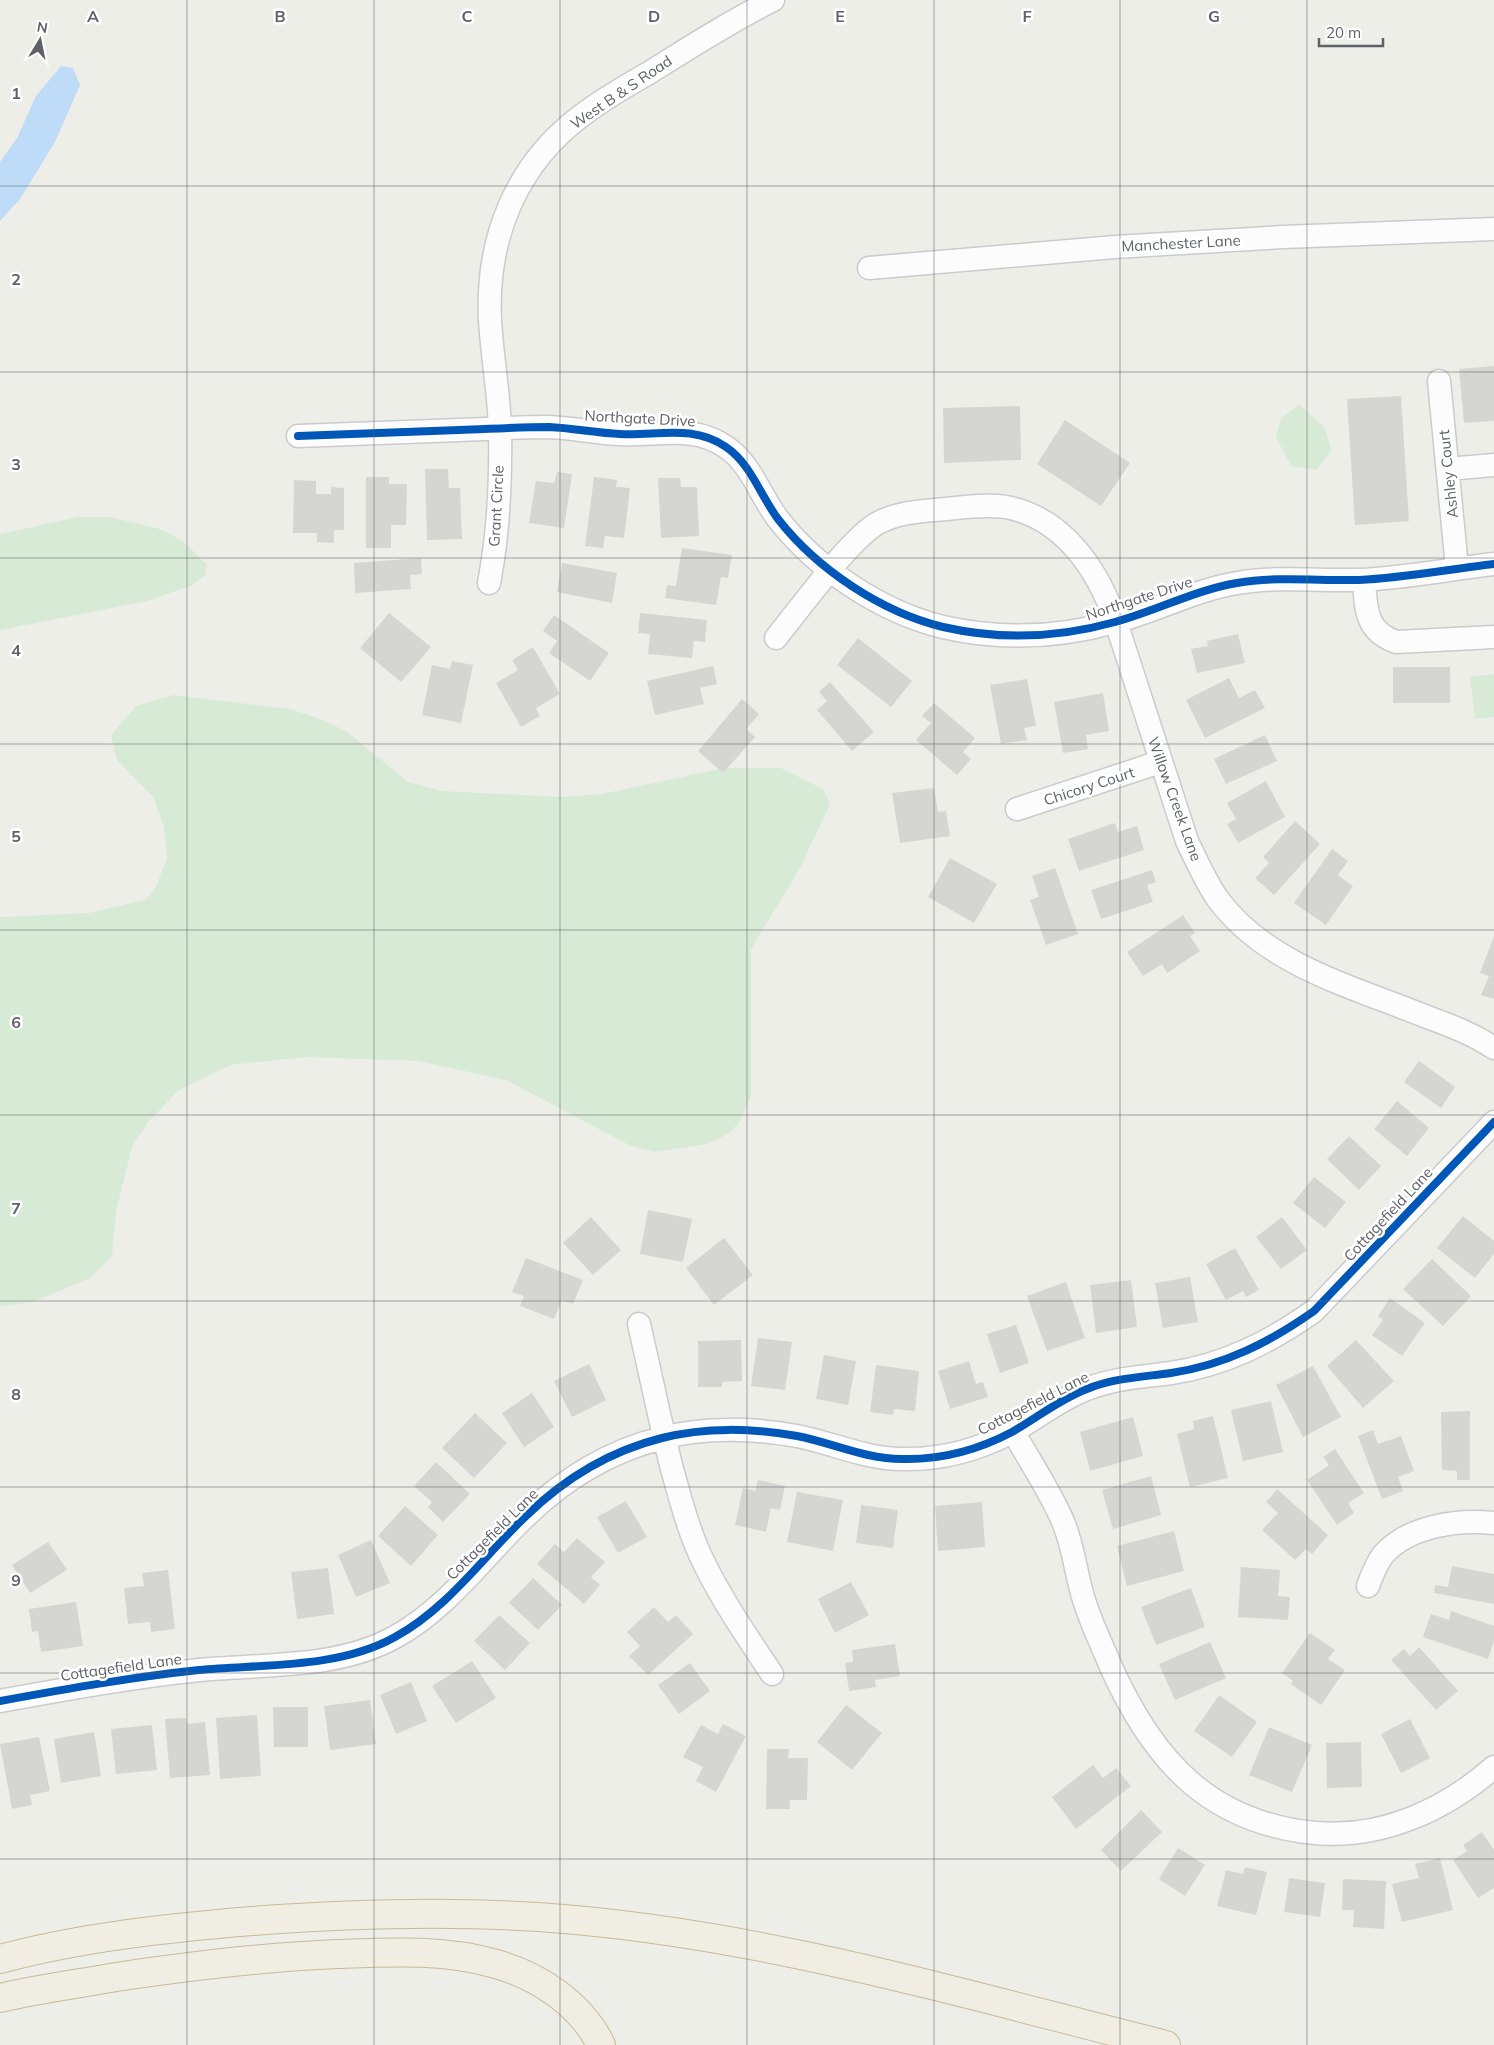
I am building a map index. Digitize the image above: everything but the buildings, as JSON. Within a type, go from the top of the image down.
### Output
[{"type":"highway","points":[[0,1959],[91,1939],[192,1926],[374,1914],[537,1917],[671,1932],[823,1958],[1166,2045]]},
{"type":"highway","points":[[0,1998],[148,1972],[256,1959],[397,1952],[434,1953],[469,1957],[498,1964],[526,1975],[556,1993],[578,2011],[595,2032],[601,2045]]},
{"type":"street","name":"West B & S Road","points":[[500,428],[490,320],[490,285],[495,249],[507,209],[530,167],[553,140],[585,112],[738,17],[773,0]]},
{"type":"street","name":"Manchester Lane","points":[[869,268],[1115,247],[1283,237],[1494,229]]},
{"type":"street","name":"Ashley Court","points":[[1439,381],[1457,568]]},
{"type":"street","name":"Northgate Drive","points":[[298,436],[550,427],[640,435],[691,432],[709,436],[728,448],[742,461],[779,520],[796,540],[852,587],[879,603],[938,626],[972,633],[1042,636],[1077,631],[1116,622],[1213,588],[1236,583],[1269,580],[1364,580],[1494,564]]},
{"type":"street","name":"Grant Circle","points":[[489,583],[496,532],[500,428]]},
{"type":"street","points":[[1448,469],[1494,465]]},
{"type":"street","name":"Willow Creek Lane","points":[[776,638],[830,570],[856,541],[875,525],[897,515],[985,506],[1006,507],[1028,513],[1047,524],[1071,544],[1090,566],[1110,605],[1187,841],[1200,869],[1217,898],[1259,940],[1313,971],[1464,1032],[1494,1048]]},
{"type":"street","points":[[1364,580],[1366,609],[1382,637],[1396,642],[1494,637]]},
{"type":"street","name":"Chicory Court","points":[[1017,809],[1160,762]]},
{"type":"street","name":"Cottagefield Lane","points":[[0,1701],[130,1679],[198,1670],[339,1658],[364,1651],[399,1635],[437,1608],[524,1518],[572,1478],[596,1463],[620,1452],[664,1437],[695,1432],[730,1430],[765,1432],[798,1436],[867,1456],[927,1459],[955,1454],[983,1445],[1013,1431],[1046,1410],[1084,1390],[1134,1376],[1171,1373],[1215,1363],[1244,1352],[1286,1331],[1314,1311],[1494,1122]]},
{"type":"street","points":[[639,1324],[664,1437],[681,1500],[704,1562],[742,1630],[772,1674]]},
{"type":"street","points":[[1013,1431],[1063,1522],[1071,1544],[1077,1575],[1092,1623],[1126,1700],[1142,1728],[1160,1752],[1179,1773],[1206,1795],[1235,1813],[1266,1825],[1332,1834],[1362,1832],[1423,1815],[1450,1800],[1494,1767]]},
{"type":"street","points":[[1368,1586],[1374,1569],[1383,1556],[1394,1545],[1412,1534],[1461,1522],[1494,1523]]},
{"type":"green space","points":[[1299,404],[1325,428],[1331,451],[1316,470],[1291,466],[1276,437],[1281,419]]},
{"type":"green space","points":[[78,517],[110,517],[160,529],[183,541],[207,565],[205,575],[193,585],[147,601],[0,630],[0,534]]},
{"type":"green space","points":[[1494,674],[1494,717],[1475,719],[1470,677]]},
{"type":"green space","points":[[174,695],[290,709],[320,719],[346,731],[408,782],[442,791],[562,797],[602,794],[724,768],[781,768],[823,789],[830,804],[799,870],[751,949],[751,1096],[740,1122],[728,1134],[707,1144],[656,1152],[631,1146],[506,1080],[418,1061],[306,1057],[231,1065],[179,1090],[148,1122],[132,1147],[116,1211],[112,1256],[90,1278],[33,1302],[0,1306],[0,917],[88,913],[145,900],[155,889],[167,858],[164,827],[154,798],[117,760],[111,735],[136,706]]},
{"type":"water","points":[[61,66],[73,68],[80,85],[55,142],[20,199],[0,221],[0,162],[17,138],[36,96]]},
{"type":"cycle path","points":[[298,436],[549,427],[602,433],[688,433],[701,436],[713,440],[735,454],[749,471],[778,519],[812,555],[852,586],[897,611],[920,620],[943,627],[986,634],[1051,634],[1094,627],[1115,622],[1206,590],[1237,583],[1283,579],[1376,579],[1494,564]]},
{"type":"cycle path","points":[[0,1701],[174,1673],[325,1660],[373,1647],[395,1637],[432,1612],[526,1516],[572,1478],[624,1450],[662,1438],[712,1430],[764,1431],[797,1436],[862,1454],[888,1458],[916,1459],[945,1456],[986,1444],[1012,1432],[1067,1398],[1097,1385],[1191,1369],[1228,1358],[1281,1333],[1314,1311],[1494,1122]]}]
